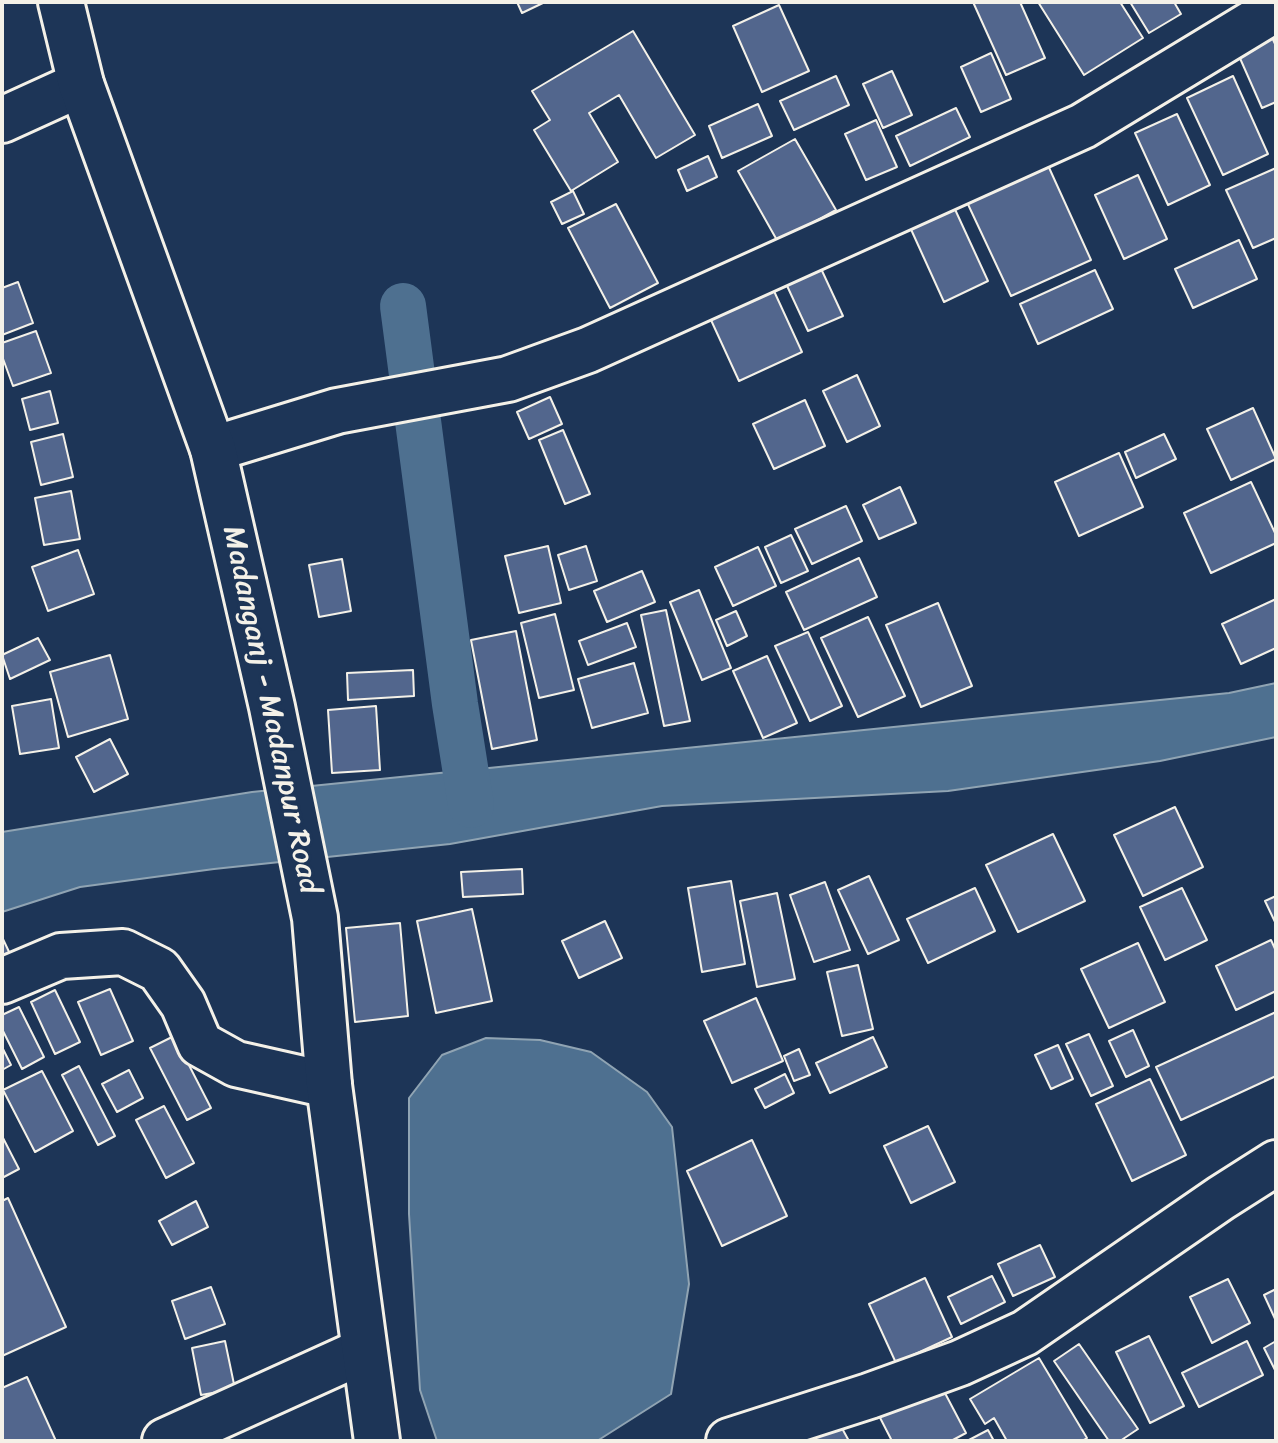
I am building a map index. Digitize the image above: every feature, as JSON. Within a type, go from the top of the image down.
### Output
[{"type":"street","name":"Madanganj - Madanpur Road","points":[[61,2],[81,84],[213,449],[272,707],[315,918],[329,1085],[377,1441]]},
{"type":"street","points":[[213,449],[337,411],[508,379],[588,350],[1083,126],[1276,9]]},
{"type":"street","points":[[2,120],[81,84]]},
{"type":"street","points":[[2,981],[61,956],[123,952],[159,970],[183,1004],[200,1044],[236,1064],[329,1085]]},
{"type":"street","points":[[729,1441],[882,1392],[960,1363],[1025,1333],[1276,1163]]},
{"type":"street","points":[[165,1441],[363,1351]]},
{"type":"water","points":[[1276,683],[1276,737],[1160,761],[948,791],[662,806],[450,844],[214,869],[80,887],[2,912],[2,832],[252,792],[1229,693]]},
{"type":"water","points":[[486,1038],[540,1040],[591,1052],[647,1092],[672,1127],[689,1284],[671,1394],[597,1441],[437,1441],[420,1390],[409,1214],[409,1098],[442,1055]]},
{"type":"building","points":[[517,2],[545,2],[522,13]]},
{"type":"building","points":[[973,2],[1020,2],[1045,58],[1006,75]]},
{"type":"building","points":[[1038,2],[1120,2],[1143,38],[1084,75]]},
{"type":"building","points":[[1130,2],[1174,2],[1181,14],[1149,33]]},
{"type":"building","points":[[779,5],[809,71],[762,92],[733,26]]},
{"type":"building","points":[[633,31],[695,135],[656,158],[619,95],[589,113],[618,162],[571,191],[534,130],[550,120],[532,91]]},
{"type":"building","points":[[1269,31],[1276,46],[1276,102],[1262,108],[1235,47]]},
{"type":"building","points":[[991,53],[1011,99],[981,112],[961,67]]},
{"type":"building","points":[[892,71],[912,115],[883,128],[863,84]]},
{"type":"building","points":[[836,76],[849,105],[794,130],[780,101]]},
{"type":"building","points":[[1233,76],[1268,154],[1223,175],[1187,98]]},
{"type":"building","points":[[758,104],[772,136],[722,158],[709,126]]},
{"type":"building","points":[[956,108],[970,137],[910,166],[896,136]]},
{"type":"building","points":[[1177,114],[1210,185],[1168,205],[1135,133]]},
{"type":"building","points":[[876,120],[897,167],[866,180],[845,134]]},
{"type":"building","points":[[795,139],[836,210],[778,242],[738,171]]},
{"type":"building","points":[[708,156],[717,177],[687,191],[678,170]]},
{"type":"building","points":[[1046,161],[1091,260],[1011,296],[965,198]]},
{"type":"building","points":[[1276,168],[1276,238],[1253,248],[1226,190]]},
{"type":"building","points":[[1138,175],[1167,239],[1124,259],[1095,195]]},
{"type":"building","points":[[573,191],[584,214],[562,224],[551,202]]},
{"type":"building","points":[[616,204],[658,283],[610,308],[568,228]]},
{"type":"building","points":[[953,205],[988,281],[944,302],[909,225]]},
{"type":"building","points":[[1239,240],[1257,279],[1193,308],[1175,269]]},
{"type":"building","points":[[817,260],[843,316],[808,331],[782,275]]},
{"type":"building","points":[[1095,270],[1113,309],[1038,344],[1020,304]]},
{"type":"building","points":[[768,278],[802,352],[739,381],[705,307]]},
{"type":"building","points":[[18,282],[33,323],[2,335],[2,288]]},
{"type":"building","points":[[36,331],[51,373],[13,386],[2,356],[2,343]]},
{"type":"building","points":[[857,375],[880,426],[847,442],[823,391]]},
{"type":"building","points":[[50,391],[58,423],[30,430],[22,399]]},
{"type":"building","points":[[550,397],[562,424],[529,439],[517,412]]},
{"type":"building","points":[[805,400],[825,446],[774,469],[753,424]]},
{"type":"building","points":[[1253,408],[1276,459],[1231,480],[1207,429]]},
{"type":"building","points":[[563,430],[590,494],[565,504],[539,440]]},
{"type":"building","points":[[63,434],[73,477],[41,485],[31,442]]},
{"type":"building","points":[[1164,434],[1176,459],[1136,478],[1125,452]]},
{"type":"building","points":[[1119,453],[1143,507],[1079,536],[1055,482]]},
{"type":"building","points":[[1251,482],[1276,535],[1276,543],[1211,573],[1184,513]]},
{"type":"building","points":[[900,487],[916,523],[879,539],[863,505]]},
{"type":"building","points":[[71,491],[80,539],[44,545],[35,498]]},
{"type":"building","points":[[846,506],[862,541],[812,564],[795,529]]},
{"type":"building","points":[[791,535],[808,571],[781,583],[765,547]]},
{"type":"building","points":[[548,546],[561,603],[519,613],[505,556]]},
{"type":"building","points":[[586,546],[597,581],[569,590],[558,555]]},
{"type":"building","points":[[758,547],[776,586],[733,606],[715,567]]},
{"type":"building","points":[[78,550],[94,594],[48,611],[32,567]]},
{"type":"building","points":[[859,558],[877,597],[804,630],[786,592]]},
{"type":"building","points":[[342,559],[351,611],[319,617],[309,565]]},
{"type":"building","points":[[642,571],[655,602],[607,622],[594,591]]},
{"type":"building","points":[[699,590],[731,668],[702,680],[670,602]]},
{"type":"building","points":[[1276,599],[1276,648],[1241,664],[1222,624]]},
{"type":"building","points":[[938,603],[972,686],[921,707],[886,625]]},
{"type":"building","points":[[666,610],[690,721],[664,726],[641,615]]},
{"type":"building","points":[[736,611],[747,636],[727,646],[716,620]]},
{"type":"building","points":[[555,614],[574,690],[539,698],[521,623]]},
{"type":"building","points":[[868,617],[905,696],[858,717],[821,638]]},
{"type":"building","points":[[627,623],[636,647],[588,665],[579,641]]},
{"type":"building","points":[[516,631],[537,740],[492,749],[471,640]]},
{"type":"building","points":[[808,632],[842,706],[810,721],[775,646]]},
{"type":"building","points":[[38,638],[50,660],[10,679],[2,655]]},
{"type":"building","points":[[110,655],[128,719],[68,737],[50,672]]},
{"type":"building","points":[[767,656],[797,723],[763,738],[733,671]]},
{"type":"building","points":[[634,663],[648,713],[592,728],[578,679]]},
{"type":"building","points":[[413,670],[414,696],[348,700],[347,673]]},
{"type":"building","points":[[51,699],[59,748],[20,754],[12,706]]},
{"type":"building","points":[[376,706],[380,770],[332,773],[328,710]]},
{"type":"building","points":[[110,739],[128,774],[94,792],[76,757]]},
{"type":"building","points":[[1175,807],[1203,867],[1143,896],[1114,835]]},
{"type":"building","points":[[1053,834],[1085,901],[1018,932],[986,865]]},
{"type":"building","points":[[522,869],[523,894],[463,897],[461,872]]},
{"type":"building","points":[[869,876],[899,940],[868,954],[838,890]]},
{"type":"building","points":[[731,881],[745,964],[702,972],[688,888]]},
{"type":"building","points":[[825,882],[850,950],[814,962],[790,895]]},
{"type":"building","points":[[975,888],[995,931],[928,963],[907,919]]},
{"type":"building","points":[[1182,888],[1207,940],[1165,960],[1140,907]]},
{"type":"building","points":[[777,893],[795,979],[757,987],[740,901]]},
{"type":"building","points":[[1276,896],[1276,924],[1265,901]]},
{"type":"building","points":[[472,909],[492,1001],[436,1013],[417,921]]},
{"type":"building","points":[[605,921],[622,958],[579,978],[562,941]]},
{"type":"building","points":[[400,923],[408,1016],[355,1022],[346,928]]},
{"type":"building","points":[[2,937],[11,956],[2,960]]},
{"type":"building","points":[[1271,940],[1276,951],[1276,991],[1236,1010],[1216,966]]},
{"type":"building","points":[[1138,943],[1165,1002],[1109,1028],[1081,969]]},
{"type":"building","points":[[858,965],[873,1029],[842,1036],[827,972]]},
{"type":"building","points":[[110,989],[133,1041],[101,1055],[78,1002]]},
{"type":"building","points":[[55,990],[80,1042],[55,1054],[31,1002]]},
{"type":"building","points":[[756,998],[783,1061],[732,1083],[704,1021]]},
{"type":"building","points":[[19,1007],[44,1057],[22,1069],[2,1029],[2,1015]]},
{"type":"building","points":[[1276,1012],[1276,1076],[1181,1120],[1156,1067]]},
{"type":"building","points":[[1133,1030],[1149,1066],[1126,1077],[1109,1041]]},
{"type":"building","points":[[1089,1034],[1113,1086],[1091,1096],[1066,1044]]},
{"type":"building","points":[[174,1036],[211,1108],[187,1120],[150,1048]]},
{"type":"building","points":[[873,1037],[887,1067],[830,1093],[816,1063]]},
{"type":"building","points":[[1058,1045],[1073,1079],[1051,1089],[1035,1055]]},
{"type":"building","points":[[2,1047],[11,1065],[2,1070]]},
{"type":"building","points":[[799,1049],[810,1075],[794,1081],[784,1056]]},
{"type":"building","points":[[79,1066],[115,1136],[98,1145],[62,1075]]},
{"type":"building","points":[[129,1070],[143,1098],[117,1112],[102,1084]]},
{"type":"building","points":[[42,1071],[73,1131],[35,1152],[3,1090]]},
{"type":"building","points":[[785,1074],[794,1093],[765,1108],[755,1089]]},
{"type":"building","points":[[1150,1079],[1186,1155],[1132,1181],[1096,1104]]},
{"type":"building","points":[[164,1106],[194,1163],[166,1178],[136,1120]]},
{"type":"building","points":[[928,1126],[955,1182],[911,1203],[884,1146]]},
{"type":"building","points":[[2,1136],[19,1169],[2,1178]]},
{"type":"building","points":[[752,1140],[787,1216],[722,1246],[687,1171]]},
{"type":"building","points":[[8,1198],[66,1327],[2,1356],[2,1201]]},
{"type":"building","points":[[196,1201],[208,1227],[172,1245],[159,1221]]},
{"type":"building","points":[[1040,1245],[1055,1277],[1013,1296],[998,1264]]},
{"type":"building","points":[[992,1276],[1005,1302],[961,1324],[948,1297]]},
{"type":"building","points":[[925,1278],[952,1337],[896,1363],[869,1304]]},
{"type":"building","points":[[1228,1279],[1250,1323],[1212,1343],[1190,1297]]},
{"type":"building","points":[[211,1287],[225,1324],[185,1339],[172,1301]]},
{"type":"building","points":[[1276,1289],[1276,1321],[1264,1295]]},
{"type":"building","points":[[1149,1336],[1184,1406],[1150,1423],[1116,1352]]},
{"type":"building","points":[[225,1341],[235,1389],[201,1395],[192,1348]]},
{"type":"building","points":[[1247,1341],[1263,1375],[1199,1407],[1182,1373]]},
{"type":"building","points":[[1276,1341],[1276,1372],[1264,1348]]},
{"type":"building","points":[[1079,1344],[1138,1429],[1120,1441],[1109,1441],[1054,1361]]},
{"type":"building","points":[[1039,1358],[1087,1438],[1082,1441],[1007,1441],[994,1418],[985,1424],[970,1399]]},
{"type":"building","points":[[936,1376],[966,1433],[951,1441],[892,1441],[875,1408]]},
{"type":"building","points":[[27,1377],[56,1441],[2,1441],[2,1388]]},
{"type":"building","points":[[838,1421],[849,1441],[800,1441]]},
{"type":"building","points":[[988,1430],[994,1441],[967,1441]]},
{"type":"waterway","points":[[403,306],[471,805]]}]
